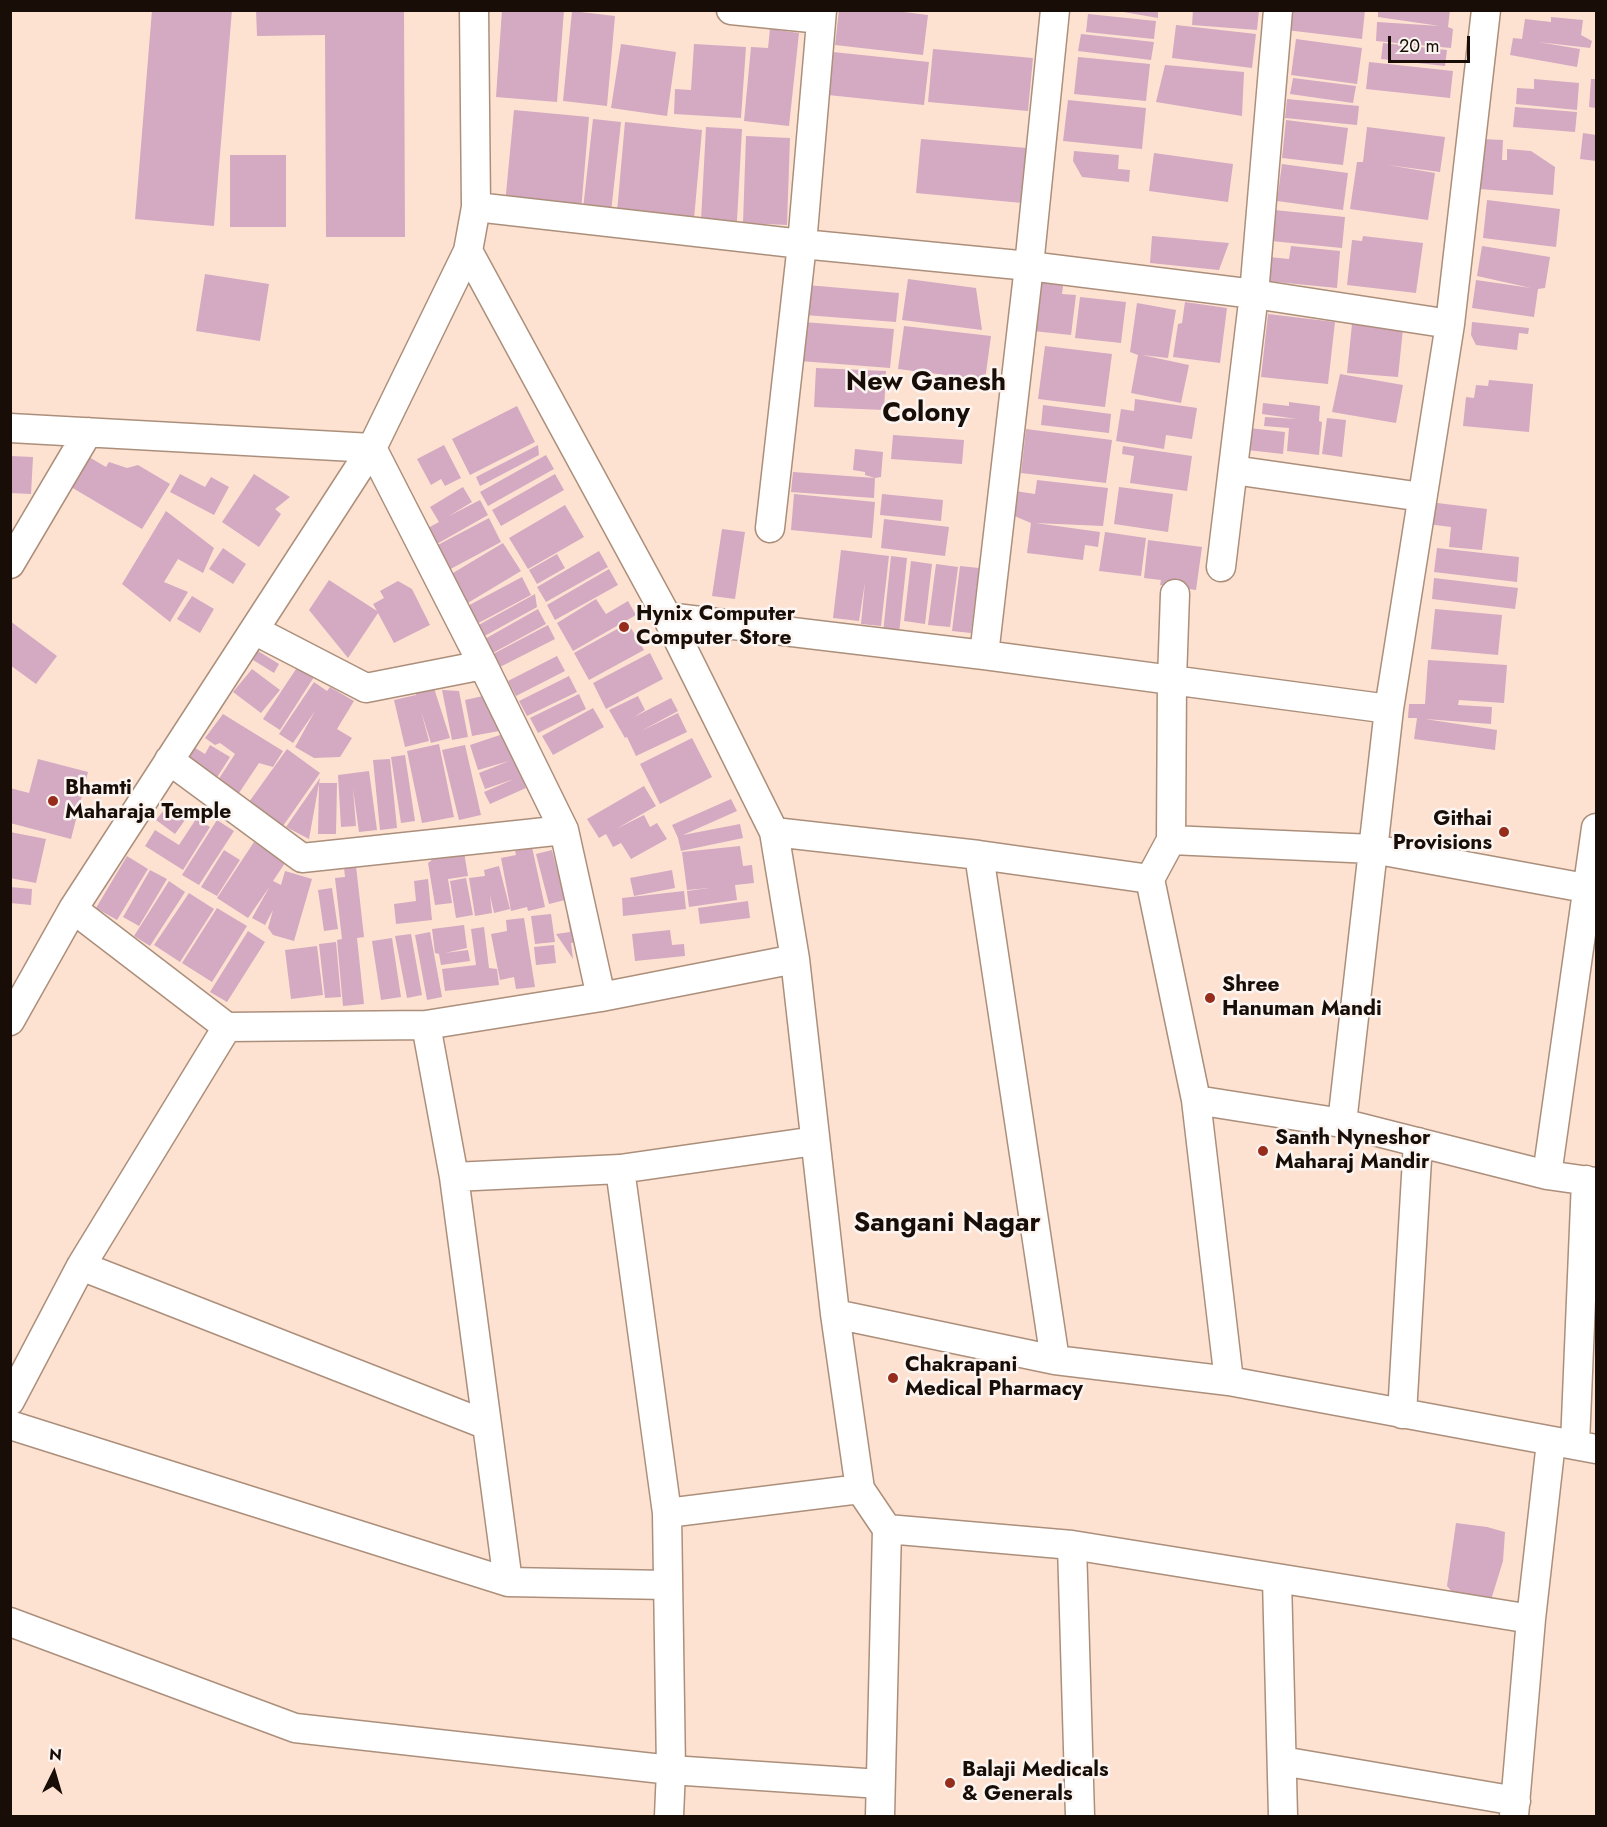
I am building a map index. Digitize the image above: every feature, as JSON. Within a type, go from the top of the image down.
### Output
[{"type":"street","points":[[10,1021],[73,909],[372,448],[468,251],[476,207],[474,10]]},
{"type":"street","points":[[730,10],[822,15],[802,244],[770,528]]},
{"type":"street","points":[[984,655],[1029,266],[1055,10]]},
{"type":"street","points":[[1221,567],[1254,294],[1278,10]]},
{"type":"street","points":[[1342,1123],[1389,709],[1450,324],[1486,10]]},
{"type":"street","points":[[476,207],[802,244],[1029,266],[1254,294],[1450,324]]},
{"type":"street","points":[[468,251],[667,616],[774,832],[795,959],[835,1314],[860,1489],[887,1529],[880,1816]]},
{"type":"street","points":[[10,428],[372,448]]},
{"type":"street","points":[[10,564],[88,432]]},
{"type":"street","points":[[372,448],[564,830],[601,997]]},
{"type":"street","points":[[1233,470],[1422,497]]},
{"type":"street","points":[[1175,594],[1171,840],[1150,879],[1196,1101],[1229,1381]]},
{"type":"street","points":[[667,616],[984,655],[1389,709]]},
{"type":"street","points":[[254,630],[366,688],[483,665]]},
{"type":"street","points":[[170,760],[302,858],[564,830]]},
{"type":"street","points":[[1547,1174],[1592,889],[1596,828]]},
{"type":"street","points":[[774,832],[979,855],[1150,879]]},
{"type":"street","points":[[1171,840],[1373,849],[1592,889]]},
{"type":"street","points":[[979,855],[1055,1360]]},
{"type":"street","points":[[73,909],[227,1027],[426,1025],[601,997],[795,959]]},
{"type":"street","points":[[426,1025],[454,1177],[508,1582]]},
{"type":"street","points":[[10,1401],[81,1266],[227,1027]]},
{"type":"street","points":[[1196,1101],[1342,1123],[1547,1174],[1591,1181],[1574,1445],[1531,1619],[1515,1808],[1282,1761]]},
{"type":"street","points":[[454,1177],[620,1169],[815,1141]]},
{"type":"street","points":[[1402,1414],[1418,1142]]},
{"type":"street","points":[[620,1169],[667,1513],[671,1770],[669,1816]]},
{"type":"street","points":[[81,1266],[487,1425]]},
{"type":"street","points":[[835,1314],[1055,1360],[1229,1381],[1574,1445]]},
{"type":"street","points":[[10,1425],[508,1582],[668,1585]]},
{"type":"street","points":[[667,1513],[860,1489]]},
{"type":"street","points":[[887,1529],[1072,1545],[1277,1580],[1531,1619]]},
{"type":"street","points":[[1072,1545],[1080,1816]]},
{"type":"street","points":[[1277,1580],[1283,1816]]},
{"type":"street","points":[[10,1622],[295,1728],[671,1770],[880,1784]]},
{"type":"building","points":[[152,10],[232,10],[214,226],[135,219]]},
{"type":"building","points":[[256,10],[404,10],[405,237],[326,237],[325,35],[257,36]]},
{"type":"building","points":[[502,10],[564,10],[557,102],[496,97]]},
{"type":"building","points":[[839,10],[888,10],[928,15],[923,55],[835,45]]},
{"type":"building","points":[[1112,10],[1158,10],[1158,18]]},
{"type":"building","points":[[1193,10],[1259,10],[1257,30],[1192,25]]},
{"type":"building","points":[[1288,10],[1365,10],[1362,39],[1286,30]]},
{"type":"building","points":[[1378,10],[1450,10],[1448,27],[1453,29],[1451,48],[1376,41],[1377,22],[1440,26],[1378,17]]},
{"type":"building","points":[[572,11],[615,16],[607,106],[563,101]]},
{"type":"building","points":[[1088,14],[1156,21],[1154,39],[1086,32]]},
{"type":"building","points":[[1551,17],[1583,20],[1581,35],[1592,41],[1590,48],[1538,42],[1580,49],[1577,67],[1510,55],[1513,38],[1522,39],[1525,19],[1551,22]]},
{"type":"building","points":[[1176,25],[1256,34],[1252,68],[1172,58]]},
{"type":"building","points":[[770,29],[799,33],[789,126],[744,121],[751,47],[768,48]]},
{"type":"building","points":[[1081,34],[1154,42],[1151,60],[1078,51]]},
{"type":"building","points":[[1296,39],[1362,48],[1357,84],[1291,75]]},
{"type":"building","points":[[1383,43],[1447,50],[1445,66],[1381,59]]},
{"type":"building","points":[[621,44],[676,52],[667,116],[611,108]]},
{"type":"building","points":[[694,44],[746,47],[741,118],[674,114],[675,89],[691,90]]},
{"type":"building","points":[[933,49],[1033,58],[1028,111],[928,102]]},
{"type":"building","points":[[833,52],[929,62],[924,105],[828,95]]},
{"type":"building","points":[[1078,57],[1150,64],[1146,101],[1074,94]]},
{"type":"building","points":[[1369,62],[1453,71],[1450,98],[1366,89]]},
{"type":"building","points":[[1165,65],[1244,72],[1242,116],[1156,102]]},
{"type":"building","points":[[1293,78],[1356,86],[1353,103],[1290,94]]},
{"type":"building","points":[[1534,79],[1579,83],[1577,110],[1516,104],[1517,88],[1534,89]]},
{"type":"building","points":[[1591,79],[1596,79],[1596,108],[1589,107]]},
{"type":"building","points":[[1287,99],[1359,106],[1357,125],[1285,118]]},
{"type":"building","points":[[1068,100],[1146,108],[1142,149],[1063,141]]},
{"type":"building","points":[[1515,107],[1577,112],[1575,132],[1513,127]]},
{"type":"building","points":[[514,110],[589,117],[581,211],[505,204]]},
{"type":"building","points":[[593,119],[621,122],[611,212],[583,209]]},
{"type":"building","points":[[1286,120],[1348,128],[1343,165],[1282,158]]},
{"type":"building","points":[[625,122],[702,130],[694,219],[617,212]]},
{"type":"building","points":[[706,127],[742,129],[737,221],[701,220]]},
{"type":"building","points":[[1367,127],[1445,137],[1440,172],[1388,165],[1435,173],[1428,220],[1350,209],[1357,162],[1363,162]]},
{"type":"building","points":[[1583,133],[1596,135],[1596,161],[1580,159]]},
{"type":"building","points":[[746,136],[790,138],[787,225],[743,223]]},
{"type":"building","points":[[921,139],[1027,148],[1022,203],[916,193]]},
{"type":"building","points":[[1482,139],[1503,140],[1502,160],[1507,160],[1507,149],[1531,151],[1555,167],[1553,195],[1480,189]]},
{"type":"building","points":[[1074,151],[1119,155],[1118,169],[1130,170],[1129,182],[1082,177],[1073,161]]},
{"type":"building","points":[[1154,153],[1233,164],[1228,202],[1149,191]]},
{"type":"building","points":[[230,155],[286,155],[286,227],[230,227]]},
{"type":"building","points":[[1282,164],[1348,173],[1343,210],[1277,201]]},
{"type":"building","points":[[1487,200],[1560,209],[1556,247],[1483,238]]},
{"type":"building","points":[[1274,210],[1345,217],[1342,248],[1271,241]]},
{"type":"building","points":[[1152,236],[1229,243],[1219,270],[1150,263]]},
{"type":"building","points":[[1363,236],[1423,243],[1416,293],[1347,285],[1352,240],[1362,241]]},
{"type":"building","points":[[1291,246],[1340,251],[1337,288],[1266,281],[1269,257],[1289,259]]},
{"type":"building","points":[[1482,246],[1550,257],[1545,288],[1538,289],[1534,317],[1472,308],[1476,280],[1531,288],[1477,276]]},
{"type":"building","points":[[205,274],[269,284],[260,341],[196,331]]},
{"type":"building","points":[[1039,275],[1064,279],[1062,294],[1076,295],[1071,335],[1033,331]]},
{"type":"building","points":[[908,279],[976,288],[982,330],[902,320]]},
{"type":"building","points":[[807,285],[899,293],[896,322],[805,315]]},
{"type":"building","points":[[1080,297],[1126,302],[1121,343],[1075,338]]},
{"type":"building","points":[[1185,302],[1227,308],[1220,363],[1173,357],[1178,324],[1182,323]]},
{"type":"building","points":[[1137,303],[1176,310],[1168,358],[1142,355],[1189,365],[1181,403],[1131,393],[1138,355],[1130,352]]},
{"type":"building","points":[[1268,314],[1335,322],[1328,384],[1261,377]]},
{"type":"building","points":[[803,322],[894,329],[890,368],[800,361]]},
{"type":"building","points":[[1472,322],[1529,328],[1528,334],[1519,333],[1517,350],[1476,345],[1471,335]]},
{"type":"building","points":[[1352,324],[1403,329],[1398,377],[1347,373]]},
{"type":"building","points":[[904,326],[991,336],[985,380],[898,369]]},
{"type":"building","points":[[1045,346],[1112,354],[1105,407],[1038,399]]},
{"type":"building","points":[[816,368],[886,371],[884,410],[814,407]]},
{"type":"building","points":[[1340,374],[1403,385],[1396,423],[1332,412]]},
{"type":"building","points":[[1489,380],[1533,384],[1529,432],[1463,426],[1466,397],[1474,398],[1476,385],[1488,386]]},
{"type":"building","points":[[1135,399],[1197,408],[1192,439],[1166,435],[1164,449],[1116,441],[1121,409],[1134,411]]},
{"type":"building","points":[[1289,402],[1320,406],[1319,421],[1322,422],[1319,455],[1287,451],[1289,428],[1264,426],[1265,417],[1297,419],[1262,414],[1263,403],[1289,406]]},
{"type":"building","points":[[1043,405],[1111,414],[1109,433],[1041,425]]},
{"type":"building","points":[[517,406],[535,442],[470,475],[452,439]]},
{"type":"building","points":[[1327,418],[1346,420],[1342,457],[1322,454]]},
{"type":"building","points":[[1249,428],[1285,432],[1283,454],[1247,450]]},
{"type":"building","points":[[1026,429],[1112,440],[1106,483],[1021,473]]},
{"type":"building","points":[[893,435],[964,440],[962,464],[891,459]]},
{"type":"building","points":[[444,445],[461,478],[445,486],[441,479],[431,485],[417,459]]},
{"type":"building","points":[[538,445],[539,455],[480,486],[476,477]]},
{"type":"building","points":[[1123,446],[1192,456],[1187,491],[1130,483],[1134,456],[1122,454]]},
{"type":"building","points":[[855,449],[883,452],[881,477],[875,478],[865,475],[865,472],[853,470]]},
{"type":"building","points":[[546,455],[554,469],[488,506],[480,492]]},
{"type":"building","points":[[10,456],[33,457],[31,494],[10,493]]},
{"type":"building","points":[[89,457],[106,467],[109,462],[127,468],[138,465],[170,484],[142,529],[71,487]]},
{"type":"building","points":[[793,472],[875,478],[874,498],[791,492]]},
{"type":"building","points":[[180,474],[205,487],[211,477],[229,487],[214,515],[170,492]]},
{"type":"building","points":[[254,474],[290,497],[275,509],[281,514],[259,547],[222,522]]},
{"type":"building","points":[[555,474],[564,490],[501,526],[492,510]]},
{"type":"building","points":[[1037,480],[1108,488],[1103,526],[1035,523],[1100,532],[1098,547],[1085,545],[1083,560],[1027,553],[1031,523],[1012,515],[1015,491],[1035,494]]},
{"type":"building","points":[[463,487],[472,502],[449,516],[480,500],[488,515],[435,545],[426,529],[439,522],[430,507]]},
{"type":"building","points":[[1119,487],[1173,494],[1168,532],[1114,524]]},
{"type":"building","points":[[794,494],[875,502],[872,538],[791,530]]},
{"type":"building","points":[[882,494],[943,500],[941,521],[880,515]]},
{"type":"building","points":[[1429,502],[1487,509],[1482,550],[1449,547],[1451,527],[1427,524]]},
{"type":"building","points":[[565,505],[584,537],[528,569],[509,538]]},
{"type":"building","points":[[166,511],[214,548],[203,573],[178,559],[164,582],[188,592],[170,622],[122,584]]},
{"type":"building","points":[[489,518],[501,542],[445,572],[432,548]]},
{"type":"building","points":[[884,519],[949,527],[945,556],[881,548]]},
{"type":"building","points":[[722,529],[745,532],[735,599],[712,596]]},
{"type":"building","points":[[1105,532],[1146,538],[1141,576],[1099,571]]},
{"type":"building","points":[[1148,540],[1202,547],[1196,590],[1160,585],[1161,580],[1144,578]]},
{"type":"building","points":[[503,543],[521,571],[466,604],[448,576]]},
{"type":"building","points":[[223,548],[246,564],[233,584],[209,569]]},
{"type":"building","points":[[1437,548],[1519,557],[1517,582],[1434,572]]},
{"type":"building","points":[[841,550],[889,556],[881,626],[861,624],[865,582],[859,621],[833,618]]},
{"type":"building","points":[[599,551],[608,567],[546,602],[537,587]]},
{"type":"building","points":[[557,554],[565,568],[537,584],[529,570]]},
{"type":"building","points":[[891,556],[907,558],[899,634],[883,633]]},
{"type":"building","points":[[911,561],[932,564],[925,624],[904,621]]},
{"type":"building","points":[[936,564],[958,567],[950,627],[928,625]]},
{"type":"building","points":[[960,566],[979,568],[971,633],[952,631]]},
{"type":"building","points":[[609,569],[618,585],[555,620],[547,605]]},
{"type":"building","points":[[522,577],[531,595],[471,627],[462,609]]},
{"type":"building","points":[[1434,578],[1518,588],[1515,609],[1432,599]]},
{"type":"building","points":[[329,580],[377,611],[373,604],[384,598],[380,591],[398,581],[412,589],[430,625],[394,643],[378,613],[348,658],[309,610]]},
{"type":"building","points":[[535,594],[537,607],[481,638],[475,627]]},
{"type":"building","points":[[192,596],[214,609],[200,633],[177,619]]},
{"type":"building","points":[[596,599],[606,614],[628,601],[636,615],[573,651],[557,623]]},
{"type":"building","points":[[538,609],[546,624],[491,654],[483,640]]},
{"type":"building","points":[[1435,609],[1502,615],[1498,655],[1431,649]]},
{"type":"building","points":[[10,621],[57,656],[36,684],[10,665]]},
{"type":"building","points":[[628,623],[644,650],[589,680],[574,653]]},
{"type":"building","points":[[548,625],[555,639],[500,667],[493,654]]},
{"type":"building","points":[[258,651],[279,664],[274,673],[253,660]]},
{"type":"building","points":[[650,653],[663,679],[606,709],[593,683]]},
{"type":"building","points":[[557,656],[565,671],[516,696],[508,681]]},
{"type":"building","points":[[1428,660],[1507,665],[1504,703],[1459,700],[1458,705],[1492,707],[1491,724],[1425,719],[1497,730],[1495,750],[1414,739],[1417,718],[1408,718],[1409,704],[1425,704]]},
{"type":"building","points":[[298,666],[314,677],[280,730],[263,719]]},
{"type":"building","points":[[252,669],[280,690],[261,713],[233,692]]},
{"type":"building","points":[[569,676],[577,692],[527,716],[519,701]]},
{"type":"building","points":[[314,682],[327,691],[330,687],[354,701],[337,729],[352,738],[340,757],[314,758],[295,747],[315,711],[293,743],[279,734]]},
{"type":"building","points":[[433,685],[450,738],[431,743],[421,711],[429,741],[405,747],[394,700],[416,695],[415,691]]},
{"type":"building","points":[[442,690],[459,691],[468,737],[452,740]]},
{"type":"building","points":[[492,694],[499,731],[472,736],[465,700]]},
{"type":"building","points":[[579,694],[586,709],[538,733],[530,718]]},
{"type":"building","points":[[638,696],[645,710],[634,717],[671,698],[678,711],[641,731],[678,713],[687,732],[636,756],[627,737],[625,738],[609,710]]},
{"type":"building","points":[[593,708],[604,727],[553,755],[542,736]]},
{"type":"building","points":[[223,714],[283,751],[273,767],[259,763],[239,793],[218,780],[235,754],[220,743],[215,745],[205,738]]},
{"type":"building","points":[[509,732],[524,774],[521,776],[526,788],[490,804],[484,792],[514,779],[485,789],[479,773],[509,761],[478,770],[470,745]]},
{"type":"building","points":[[692,738],[712,777],[660,804],[640,764]]},
{"type":"building","points":[[439,744],[454,817],[422,823],[407,751]]},
{"type":"building","points":[[210,745],[230,757],[216,779],[184,759],[192,746],[205,754]]},
{"type":"building","points":[[465,745],[481,815],[459,820],[442,750]]},
{"type":"building","points":[[287,749],[320,773],[283,826],[249,802]]},
{"type":"building","points":[[405,755],[415,821],[401,823],[391,757]]},
{"type":"building","points":[[38,759],[88,772],[71,839],[10,823],[10,788],[29,793]]},
{"type":"building","points":[[390,759],[397,828],[380,830],[373,760]]},
{"type":"building","points":[[369,771],[377,830],[359,832],[353,789],[356,826],[341,827],[338,775]]},
{"type":"building","points":[[320,778],[309,839],[286,827]]},
{"type":"building","points":[[319,783],[337,783],[336,834],[318,834]]},
{"type":"building","points":[[644,786],[656,806],[616,829],[644,815],[650,827],[657,823],[667,839],[631,859],[621,843],[613,847],[606,834],[599,838],[587,819]]},
{"type":"building","points":[[731,799],[737,811],[683,835],[740,824],[743,838],[681,851],[672,825]]},
{"type":"building","points":[[167,806],[185,820],[175,834],[156,820]]},
{"type":"building","points":[[196,819],[210,827],[183,870],[145,846],[155,830],[179,845]]},
{"type":"building","points":[[217,820],[234,831],[199,885],[182,875]]},
{"type":"building","points":[[10,832],[46,839],[36,883],[10,878]]},
{"type":"building","points":[[254,842],[285,863],[273,881],[281,885],[285,871],[312,879],[294,941],[273,935],[268,928],[273,910],[265,925],[252,918],[270,886],[248,918],[217,898]]},
{"type":"building","points":[[463,846],[468,876],[448,879],[452,903],[435,905],[428,863],[446,849]]},
{"type":"building","points":[[740,846],[743,866],[752,865],[754,883],[735,885],[737,900],[689,907],[687,891],[709,888],[687,890],[682,852]]},
{"type":"building","points":[[532,847],[545,907],[528,911],[527,907],[511,911],[501,858],[516,855],[515,851]]},
{"type":"building","points":[[224,850],[240,860],[217,896],[201,887]]},
{"type":"building","points":[[552,850],[565,900],[549,904],[536,854]]},
{"type":"building","points":[[127,856],[148,869],[117,920],[96,908]]},
{"type":"building","points":[[356,866],[364,937],[357,938],[364,1004],[343,1006],[337,940],[342,939],[335,878],[345,877],[344,868]]},
{"type":"building","points":[[499,866],[510,909],[494,913],[490,895],[492,913],[475,916],[469,878],[485,876],[484,870]]},
{"type":"building","points":[[150,870],[167,879],[139,926],[123,917]]},
{"type":"building","points":[[672,870],[675,888],[634,896],[630,878]]},
{"type":"building","points":[[466,878],[473,915],[456,918],[450,881]]},
{"type":"building","points":[[428,879],[432,920],[396,924],[394,904],[416,901],[414,881]]},
{"type":"building","points":[[169,881],[185,892],[150,946],[134,936]]},
{"type":"building","points":[[10,887],[32,889],[31,905],[10,903]]},
{"type":"building","points":[[332,888],[338,929],[324,931],[318,890]]},
{"type":"building","points":[[684,891],[686,909],[623,916],[622,898]]},
{"type":"building","points":[[189,893],[214,909],[180,962],[154,945]]},
{"type":"building","points":[[748,901],[750,918],[700,924],[698,908]]},
{"type":"building","points":[[217,908],[247,926],[212,982],[182,963]]},
{"type":"building","points":[[582,912],[577,942],[571,943],[573,959],[556,934],[570,932],[567,914]]},
{"type":"building","points":[[551,914],[555,942],[535,944],[531,916]]},
{"type":"building","points":[[524,918],[535,987],[516,989],[514,977],[500,980],[491,934],[507,931],[506,920]]},
{"type":"building","points":[[464,925],[467,948],[445,953],[468,950],[470,961],[441,965],[439,954],[435,953],[432,929]]},
{"type":"building","points":[[484,927],[489,968],[497,969],[499,985],[445,991],[442,969],[476,965],[471,929]]},
{"type":"building","points":[[670,930],[672,945],[684,944],[685,956],[635,961],[632,934]]},
{"type":"building","points":[[248,931],[265,942],[227,1002],[210,992]]},
{"type":"building","points":[[430,932],[442,997],[427,1000],[415,935]]},
{"type":"building","points":[[411,934],[422,995],[407,998],[395,936]]},
{"type":"building","points":[[392,938],[401,997],[381,1000],[372,941]]},
{"type":"building","points":[[336,942],[341,997],[325,998],[319,944]]},
{"type":"building","points":[[554,945],[556,963],[536,965],[534,947]]},
{"type":"building","points":[[317,946],[323,995],[291,999],[285,950]]},
{"type":"building","points":[[1456,1523],[1505,1532],[1503,1561],[1491,1600],[1460,1601],[1447,1586]]},
{"type":"place","name":"Hynix Computer Computer Store","points":[[624,627]]},
{"type":"place","name":"Bhamti Maharaja Temple","points":[[53,801]]},
{"type":"place","name":"Githai Provisions","points":[[1504,832]]},
{"type":"place","name":"Shree Hanuman Mandi","points":[[1210,998]]},
{"type":"place","name":"Santh Nyneshor Maharaj Mandir","points":[[1263,1151]]},
{"type":"place","name":"Chakrapani Medical Pharmacy","points":[[893,1378]]},
{"type":"place","name":"Balaji Medicals & Generals","points":[[950,1783]]},
{"type":"district","name":"New Ganesh Colony","points":[[926,398]]},
{"type":"district","name":"Sangani Nagar","points":[[947,1224]]}]
